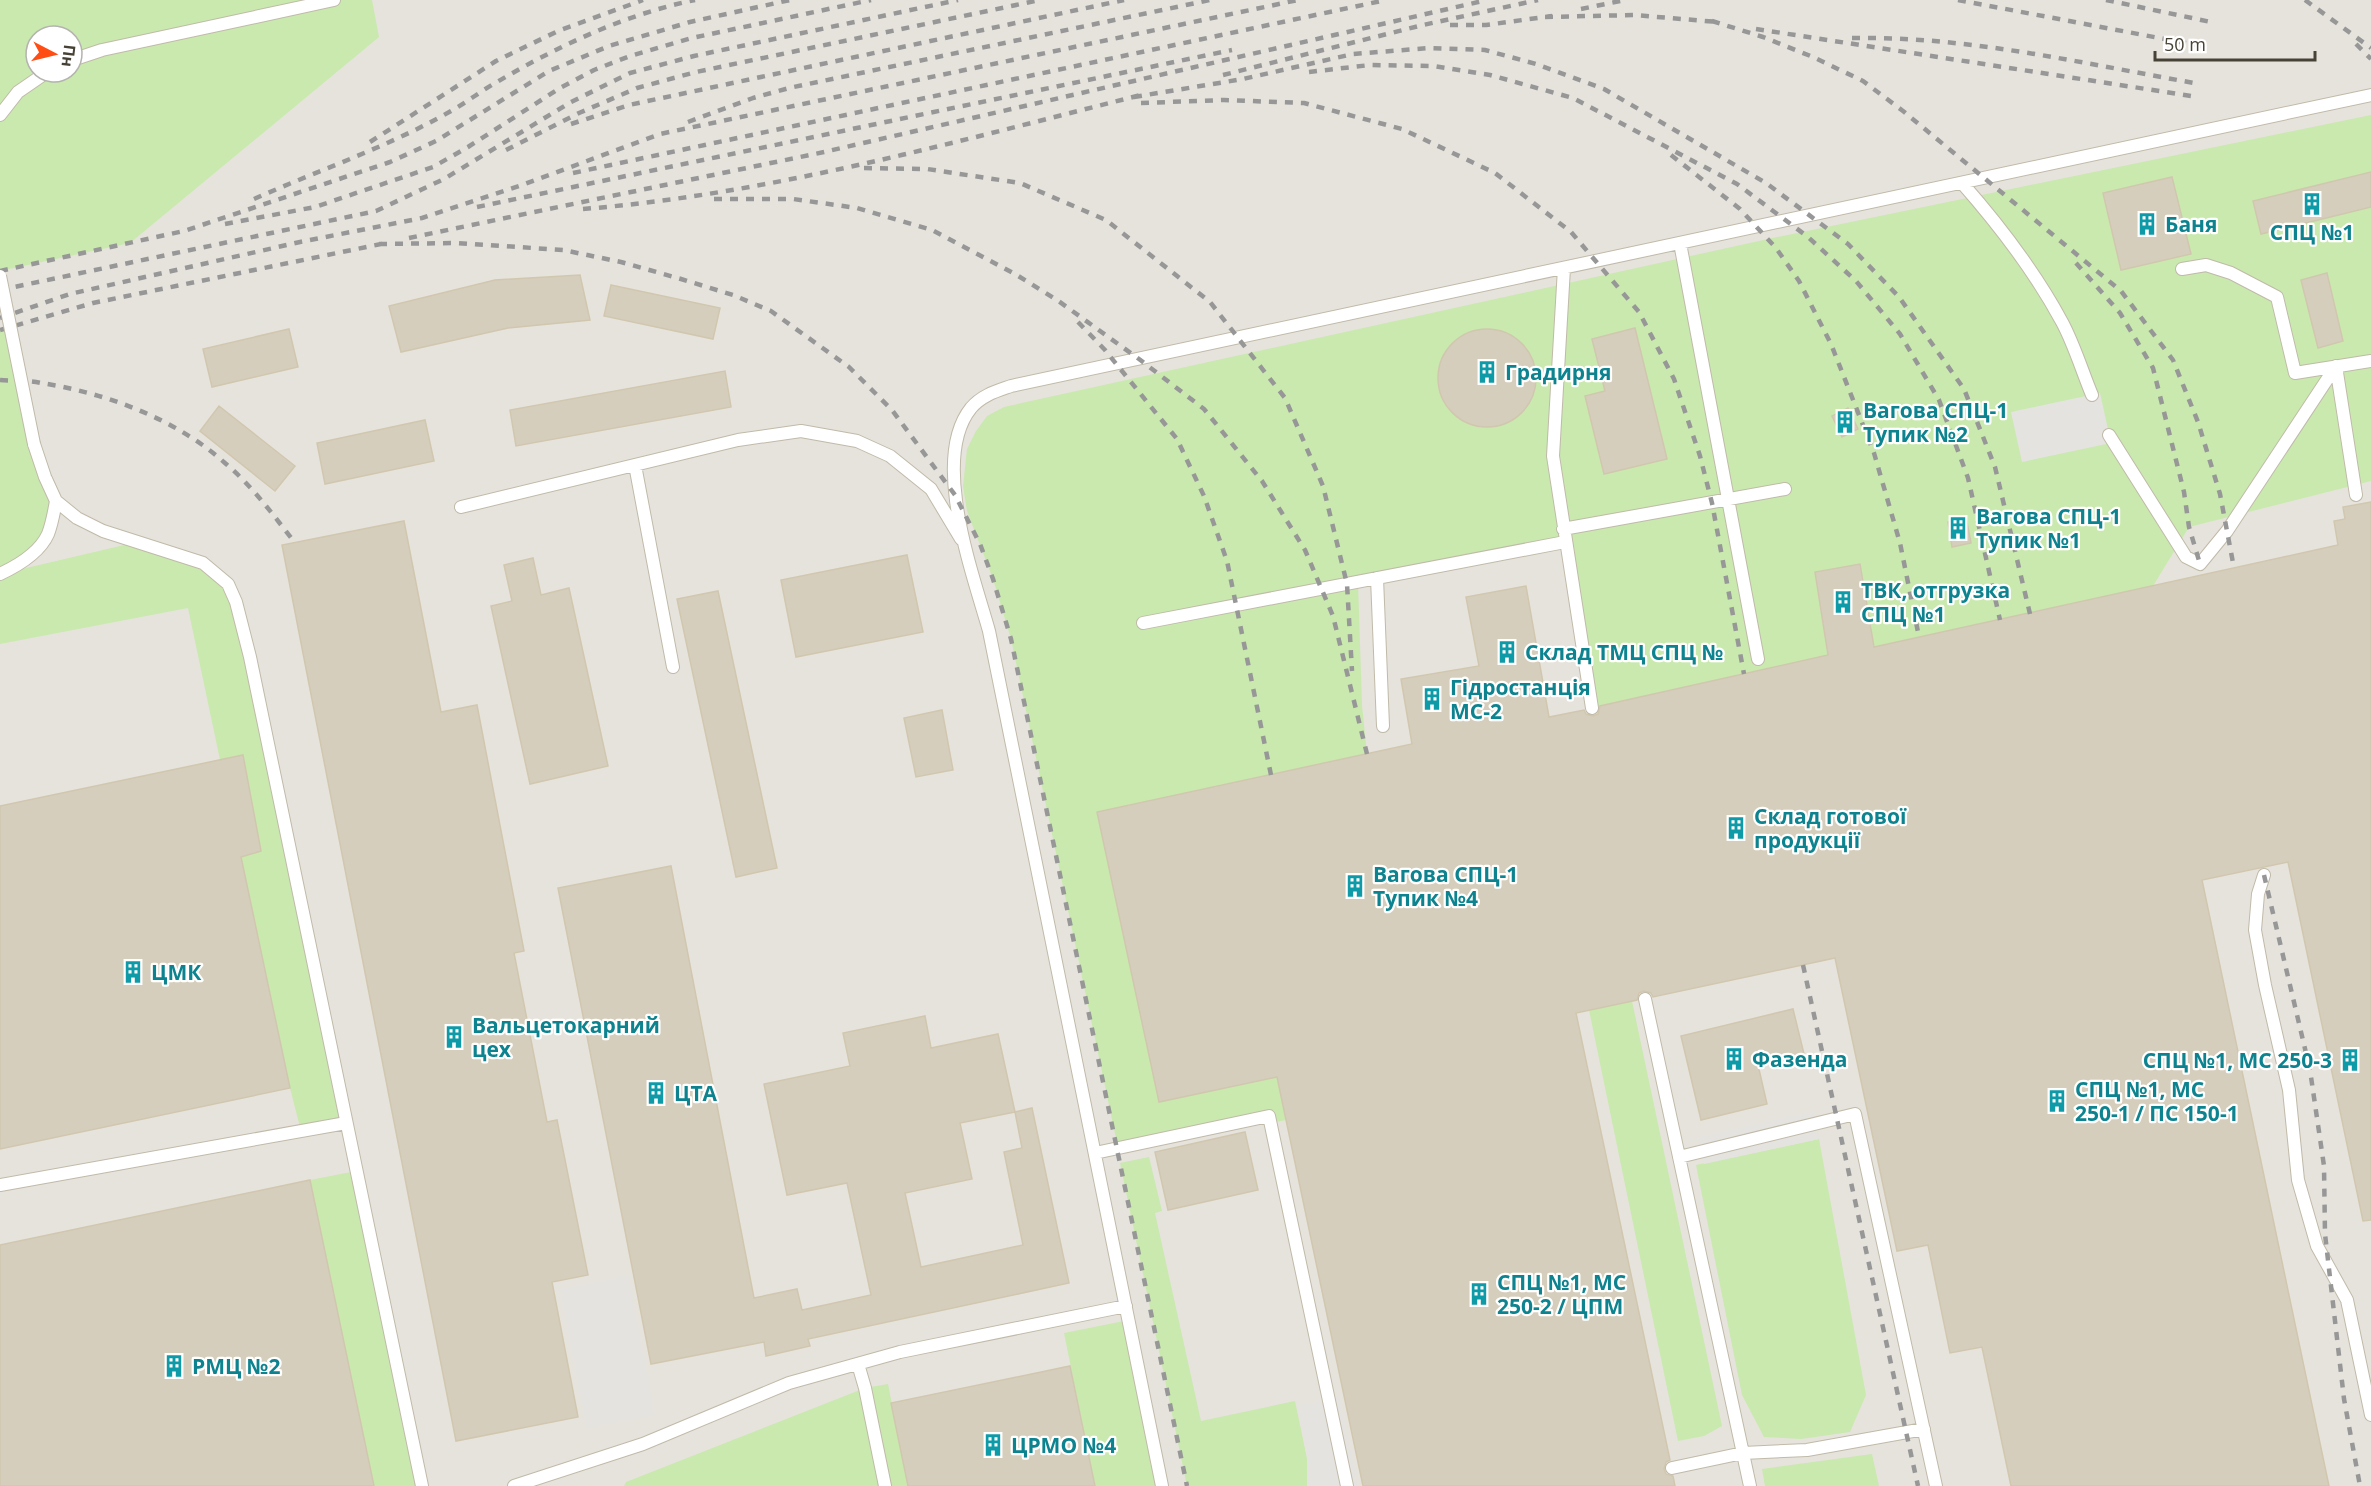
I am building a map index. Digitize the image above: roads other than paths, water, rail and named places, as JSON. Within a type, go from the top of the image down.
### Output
[{"type":"lane","points":[[84,56],[102,50],[334,0]]},
{"type":"lane","points":[[0,115],[18,92],[30,84]]},
{"type":"lane","points":[[1162,1486],[989,631],[966,548],[955,495],[953,473],[956,446],[971,409],[990,394],[1011,386],[2371,95]]},
{"type":"lane","points":[[2353,99],[2371,105]]},
{"type":"lane","points":[[1962,183],[1989,214],[2062,323],[2092,394]]},
{"type":"lane","points":[[1680,243],[1758,659]]},
{"type":"lane","points":[[2182,269],[2206,265],[2231,273],[2277,297],[2295,373],[2371,361]]},
{"type":"lane","points":[[1564,268],[1553,456],[1592,708]]},
{"type":"lane","points":[[0,276],[34,444],[56,501],[77,518],[103,531],[202,563],[228,584],[236,602],[250,657],[422,1486]]},
{"type":"lane","points":[[2109,435],[2186,557],[2200,564],[2227,531],[2336,366]]},
{"type":"lane","points":[[2336,366],[2356,495]]},
{"type":"lane","points":[[461,507],[738,441],[801,430],[857,441],[890,456],[931,489],[966,548]]},
{"type":"lane","points":[[635,465],[673,668]]},
{"type":"lane","points":[[1143,623],[1377,578],[1728,499],[1785,489]]},
{"type":"lane","points":[[0,574],[26,560],[38,547],[47,535],[56,501]]},
{"type":"lane","points":[[1377,578],[1383,726]]},
{"type":"lane","points":[[2264,876],[2258,894],[2255,930],[2289,1090],[2298,1180],[2317,1246],[2347,1300],[2371,1415]]},
{"type":"lane","points":[[1645,999],[1750,1486]]},
{"type":"lane","points":[[1679,1156],[1855,1114],[1936,1486]]},
{"type":"lane","points":[[1095,1154],[1269,1116],[1347,1486]]},
{"type":"lane","points":[[0,1185],[346,1123]]},
{"type":"lane","points":[[514,1486],[643,1444],[789,1383],[900,1352],[1126,1306]]},
{"type":"lane","points":[[858,1364],[885,1486]]},
{"type":"lane","points":[[1672,1468],[1743,1454],[1807,1450],[1924,1429]]},
{"type":"railway","points":[[370,142],[496,61],[558,31],[643,0]]},
{"type":"railway","points":[[254,199],[427,124],[457,108],[491,85],[568,44],[618,23],[695,0]]},
{"type":"railway","points":[[0,271],[184,231],[390,162],[436,141],[549,71],[609,46],[690,22],[790,0]]},
{"type":"railway","points":[[225,224],[315,207],[433,167],[560,88],[594,70],[630,56],[692,38],[871,0]]},
{"type":"railway","points":[[0,290],[376,211],[444,179],[571,102],[630,73],[694,56],[958,0]]},
{"type":"railway","points":[[506,150],[579,113],[637,88],[696,72],[1040,0]]},
{"type":"railway","points":[[571,124],[629,105],[1124,0]]},
{"type":"railway","points":[[688,122],[753,98],[789,88],[1210,0]]},
{"type":"railway","points":[[0,318],[70,294],[300,242],[422,218],[522,185],[660,134],[1298,0]]},
{"type":"railway","points":[[573,173],[1386,0]]},
{"type":"railway","points":[[409,238],[824,152],[1487,0]]},
{"type":"railway","points":[[1223,75],[1423,25],[1538,0]]},
{"type":"railway","points":[[1581,9],[1625,0]]},
{"type":"railway","points":[[1958,0],[2207,47]]},
{"type":"railway","points":[[2106,0],[2211,22]]},
{"type":"railway","points":[[2305,0],[2371,48]]},
{"type":"railway","points":[[1545,17],[1634,15],[1718,22]]},
{"type":"railway","points":[[1450,25],[1486,25],[1552,16]]},
{"type":"railway","points":[[1712,21],[1763,37],[1813,57],[1863,81],[1903,111],[2121,291],[2173,360],[2198,422],[2220,494],[2234,568]]},
{"type":"railway","points":[[1756,29],[2198,97]]},
{"type":"railway","points":[[1852,38],[1983,46],[2200,84]]},
{"type":"railway","points":[[2356,44],[2371,59]]},
{"type":"railway","points":[[1134,97],[1243,79],[1353,54],[1429,48],[1485,50],[1536,64],[1604,89],[1766,183],[1848,244],[1899,297],[1964,389],[1995,467],[2030,614]]},
{"type":"railway","points":[[477,207],[1232,50]]},
{"type":"railway","points":[[1309,72],[1370,65],[1434,66],[1490,75],[1573,98],[1737,184],[1808,237],[1856,281],[1900,334],[1939,400],[1968,478],[2000,620]]},
{"type":"railway","points":[[583,209],[654,202],[724,191],[864,164],[1141,95]]},
{"type":"railway","points":[[1141,103],[1224,100],[1304,103],[1402,129],[1495,173],[1571,232],[1639,312],[1674,379],[1700,456],[1712,503],[1744,674]]},
{"type":"railway","points":[[1671,155],[1740,209],[1776,248],[1799,281],[1831,344],[1874,453],[1900,543],[1919,637]]},
{"type":"railway","points":[[864,168],[927,169],[1020,183],[1106,220],[1210,302],[1285,398],[1323,486],[1347,584],[1352,671]]},
{"type":"railway","points":[[714,199],[793,199],[857,208],[932,230],[1015,274],[1057,300],[1204,409],[1262,481],[1305,550],[1333,616],[1367,754]]},
{"type":"railway","points":[[0,330],[93,303],[386,243]]},
{"type":"railway","points":[[379,244],[457,243],[563,250],[621,262],[681,279],[733,295],[771,311],[849,367],[892,410],[955,495],[980,544],[1011,639],[1187,1486]]},
{"type":"railway","points":[[2076,263],[2120,313],[2153,368],[2184,492],[2189,527],[2200,564]]},
{"type":"railway","points":[[1078,322],[1105,350],[1177,439],[1204,496],[1227,561],[1271,775]]},
{"type":"railway","points":[[0,380],[36,382],[115,401],[185,433],[206,447],[234,471],[292,539]]},
{"type":"railway","points":[[2264,875],[2310,1070],[2324,1166],[2325,1234],[2344,1399],[2360,1486]]},
{"type":"railway","points":[[1803,965],[1918,1486]]},
{"type":"place","name":"СПЦ №1","points":[[2312,204]]},
{"type":"place","name":"Баня","points":[[2147,224]]},
{"type":"place","name":"Градирня","points":[[1487,372]]},
{"type":"place","name":"Вагова СПЦ-1 Тупик №2","points":[[1845,422]]},
{"type":"place","name":"Вагова СПЦ-1 Тупик №1","points":[[1958,528]]},
{"type":"place","name":"ТВК, отгрузка СПЦ №1","points":[[1843,602]]},
{"type":"place","name":"Склад ТМЦ СПЦ №","points":[[1507,652]]},
{"type":"place","name":"Гідростанція МС-2","points":[[1432,699]]},
{"type":"place","name":"Склад готової продукції","points":[[1736,828]]},
{"type":"place","name":"Вагова СПЦ-1 Тупик №4","points":[[1355,886]]},
{"type":"place","name":"ЦМК","points":[[133,972]]},
{"type":"place","name":"Вальцетокарний цех","points":[[454,1037]]},
{"type":"place","name":"Фазенда","points":[[1734,1059]]},
{"type":"place","name":"СПЦ №1, МС 250-3","points":[[2350,1060]]},
{"type":"place","name":"ЦТА","points":[[656,1093]]},
{"type":"place","name":"СПЦ №1, МС 250-1 / ПС 150-1","points":[[2057,1101]]},
{"type":"place","name":"СПЦ №1, МС 250-2 / ЦПМ","points":[[1479,1294]]},
{"type":"place","name":"РМЦ №2","points":[[174,1366]]},
{"type":"place","name":"ЦРМО №4","points":[[993,1445]]}]
